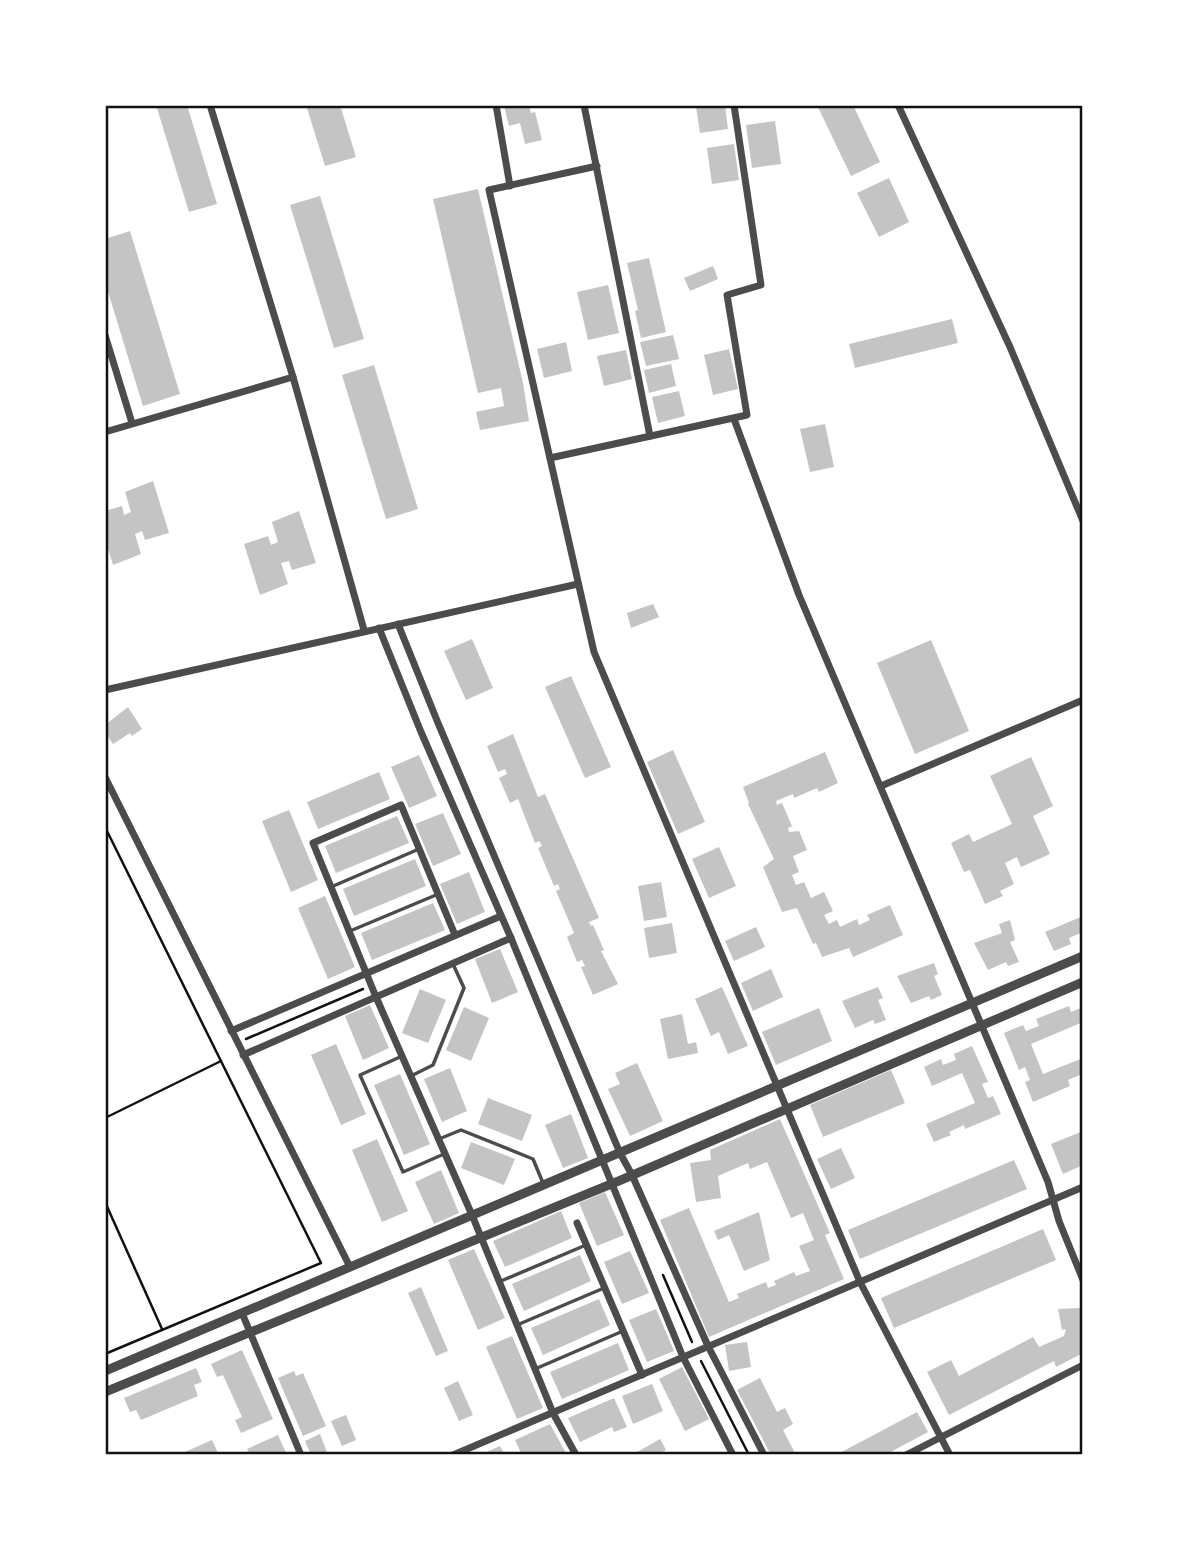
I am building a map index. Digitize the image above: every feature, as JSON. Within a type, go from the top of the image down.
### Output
[{"type":"street","points":[[210,105],[293,377],[364,630]]},
{"type":"street","points":[[496,105],[510,186]]},
{"type":"street","points":[[584,105],[650,436]]},
{"type":"street","points":[[550,458],[747,415],[726,295],[761,285],[734,105]]},
{"type":"street","points":[[898,105],[1010,347],[1083,521]]},
{"type":"street","points":[[597,166],[489,190],[594,652],[860,1282],[950,1455]]},
{"type":"street","points":[[105,335],[132,423]]},
{"type":"street","points":[[105,432],[293,377]]},
{"type":"street","points":[[734,419],[799,595],[1055,1200],[1059,1221],[1083,1280]]},
{"type":"street","points":[[105,690],[578,583]]},
{"type":"street","points":[[398,624],[620,1153],[708,1346],[764,1455]]},
{"type":"street","points":[[379,628],[421,732],[511,938],[683,1357],[733,1455]]},
{"type":"street","points":[[881,786],[1083,700]]},
{"type":"street","points":[[105,777],[350,1267]]},
{"type":"street","points":[[455,935],[401,806],[313,843],[376,997],[472,1215],[553,1413],[576,1455]]},
{"type":"street","points":[[231,1031],[501,916]]},
{"type":"street","points":[[243,1055],[511,938]]},
{"type":"street","points":[[105,1371],[1083,956]]},
{"type":"street","points":[[105,1392],[612,1184],[1083,982]]},
{"type":"street","points":[[453,1455],[1083,1187]]},
{"type":"street","points":[[577,1223],[642,1375]]},
{"type":"street","points":[[242,1313],[301,1455]]},
{"type":"street","points":[[906,1455],[1083,1365]]},
{"type":"lane","points":[[331,887],[419,849]]},
{"type":"lane","points":[[350,931],[438,894]]},
{"type":"lane","points":[[411,1076],[433,1065],[464,988],[453,964]]},
{"type":"lane","points":[[402,1056],[360,1075],[403,1172],[445,1154]]},
{"type":"lane","points":[[439,1139],[461,1130],[533,1159],[544,1185]]},
{"type":"lane","points":[[499,1282],[586,1245]]},
{"type":"lane","points":[[517,1325],[604,1288]]},
{"type":"lane","points":[[536,1369],[623,1331]]},
{"type":"path","points":[[105,827],[321,1263],[105,1354]]},
{"type":"path","points":[[105,1118],[221,1061]]},
{"type":"path","points":[[105,1202],[162,1329]]},
{"type":"building","points":[[156,105],[187,105],[217,204],[189,212]]},
{"type":"building","points":[[306,105],[340,105],[356,157],[325,166]]},
{"type":"building","points":[[529,105],[531,113],[535,112],[542,140],[525,144],[520,123],[509,126],[504,106]]},
{"type":"building","points":[[725,105],[728,129],[700,133],[696,107]]},
{"type":"building","points":[[817,105],[853,105],[880,162],[851,176]]},
{"type":"building","points":[[775,121],[781,164],[752,168],[746,125]]},
{"type":"building","points":[[734,144],[739,180],[712,184],[707,148]]},
{"type":"building","points":[[889,178],[909,222],[879,237],[857,193]]},
{"type":"building","points":[[478,189],[523,383],[529,421],[480,430],[476,412],[504,406],[501,388],[478,393],[433,199]]},
{"type":"building","points":[[320,196],[364,339],[334,348],[290,205]]},
{"type":"building","points":[[130,231],[180,394],[143,406],[105,282],[105,239]]},
{"type":"building","points":[[649,258],[666,332],[641,338],[635,311],[638,310],[627,263]]},
{"type":"building","points":[[713,266],[718,279],[690,291],[684,278]]},
{"type":"building","points":[[608,285],[619,333],[588,340],[577,292]]},
{"type":"building","points":[[952,319],[958,343],[855,368],[849,344]]},
{"type":"building","points":[[673,335],[679,359],[646,366],[640,342]]},
{"type":"building","points":[[566,342],[572,371],[544,378],[537,349]]},
{"type":"building","points":[[729,349],[738,389],[713,395],[704,355]]},
{"type":"building","points":[[626,350],[632,379],[604,386],[597,356]]},
{"type":"building","points":[[671,364],[676,386],[649,393],[644,370]]},
{"type":"building","points":[[374,365],[418,509],[386,519],[342,375]]},
{"type":"building","points":[[679,391],[685,416],[658,423],[652,397]]},
{"type":"building","points":[[825,424],[834,467],[810,472],[800,429]]},
{"type":"building","points":[[153,481],[169,533],[145,540],[142,531],[135,534],[141,554],[113,565],[105,539],[105,511],[122,506],[124,515],[131,512],[125,492]]},
{"type":"building","points":[[299,511],[316,563],[292,570],[289,561],[281,563],[288,584],[260,595],[244,544],[268,536],[271,545],[278,542],[272,522]]},
{"type":"building","points":[[653,604],[659,617],[631,628],[627,613]]},
{"type":"building","points":[[472,639],[493,688],[466,700],[444,651]]},
{"type":"building","points":[[931,640],[969,731],[915,754],[877,663]]},
{"type":"building","points":[[571,676],[611,767],[585,778],[545,687]]},
{"type":"building","points":[[128,707],[142,729],[113,744],[105,732],[105,725]]},
{"type":"building","points":[[513,734],[538,797],[545,794],[599,918],[589,922],[593,925],[604,950],[601,951],[618,984],[593,995],[581,967],[585,966],[582,960],[577,962],[567,937],[574,933],[556,891],[560,889],[558,884],[554,886],[538,848],[542,846],[539,841],[535,843],[518,799],[510,803],[499,778],[507,774],[505,769],[498,772],[487,746]]},
{"type":"building","points":[[673,750],[705,822],[678,834],[647,762]]},
{"type":"building","points":[[825,752],[838,783],[819,792],[817,788],[794,798],[793,794],[776,801],[777,805],[782,803],[792,826],[788,828],[789,832],[799,831],[807,850],[793,856],[799,872],[792,875],[796,885],[804,882],[811,898],[824,892],[833,911],[824,915],[829,924],[837,920],[840,927],[857,919],[859,925],[870,920],[867,915],[890,905],[903,935],[853,957],[849,948],[822,957],[816,943],[813,944],[797,908],[782,912],[763,867],[774,859],[748,804],[743,787]]},
{"type":"building","points":[[419,755],[437,796],[409,808],[391,767]]},
{"type":"building","points":[[1031,757],[1053,806],[1033,816],[1050,854],[1021,867],[1017,857],[1005,863],[1014,884],[1000,891],[1003,896],[985,904],[970,870],[964,872],[951,843],[969,834],[973,842],[1012,824],[990,776]]},
{"type":"building","points":[[379,772],[390,799],[318,829],[307,802]]},
{"type":"building","points":[[289,810],[318,880],[291,892],[262,821]]},
{"type":"building","points":[[443,813],[461,854],[433,866],[415,824]]},
{"type":"building","points":[[397,816],[409,843],[336,873],[325,846]]},
{"type":"building","points":[[719,847],[736,886],[709,898],[692,859]]},
{"type":"building","points":[[415,859],[426,886],[354,916],[343,889]]},
{"type":"building","points":[[469,872],[485,912],[457,924],[440,884]]},
{"type":"building","points":[[661,882],[667,917],[644,921],[638,886]]},
{"type":"building","points":[[325,896],[355,967],[328,979],[298,908]]},
{"type":"building","points":[[433,903],[445,930],[372,960],[361,933]]},
{"type":"building","points":[[1083,916],[1083,932],[1069,938],[1071,944],[1054,951],[1045,932]]},
{"type":"building","points":[[1010,920],[1015,940],[1010,942],[1019,962],[1008,966],[1006,962],[988,970],[974,943],[1002,933],[999,924]]},
{"type":"building","points":[[672,923],[677,953],[649,958],[644,928]]},
{"type":"building","points":[[756,927],[765,947],[734,961],[725,941]]},
{"type":"building","points":[[500,949],[518,992],[492,1003],[475,959]]},
{"type":"building","points":[[934,963],[938,974],[934,976],[942,995],[931,1000],[929,996],[911,1003],[897,976]]},
{"type":"building","points":[[771,969],[783,997],[753,1011],[741,983]]},
{"type":"building","points":[[722,987],[748,1046],[728,1054],[719,1032],[711,1036],[695,999]]},
{"type":"building","points":[[878,987],[883,998],[878,1000],[886,1020],[875,1024],[873,1020],[855,1028],[842,1001]]},
{"type":"building","points":[[420,989],[446,1000],[428,1043],[402,1033]]},
{"type":"building","points":[[370,1005],[389,1048],[363,1060],[345,1016]]},
{"type":"building","points":[[1069,1006],[1071,1012],[1083,1007],[1083,1022],[1031,1044],[1043,1074],[1083,1058],[1083,1083],[1080,1075],[1068,1080],[1070,1086],[1033,1102],[1025,1082],[1030,1080],[1025,1067],[1019,1070],[1004,1033],[1023,1025],[1026,1031],[1039,1026],[1036,1019]]},
{"type":"building","points":[[464,1007],[489,1018],[471,1061],[446,1050]]},
{"type":"building","points":[[819,1008],[832,1041],[776,1065],[762,1032]]},
{"type":"building","points":[[682,1014],[688,1044],[696,1042],[698,1053],[668,1059],[660,1019]]},
{"type":"building","points":[[336,1044],[366,1114],[341,1125],[311,1055]]},
{"type":"building","points":[[972,1046],[988,1082],[982,1084],[988,1098],[993,1096],[1001,1114],[965,1129],[964,1125],[949,1132],[951,1135],[934,1142],[926,1124],[975,1103],[962,1073],[932,1086],[924,1067],[941,1059],[943,1065],[956,1060],[954,1054]]},
{"type":"building","points":[[637,1063],[663,1121],[630,1136],[608,1089],[620,1084],[615,1073]]},
{"type":"building","points":[[450,1068],[467,1111],[442,1122],[424,1079]]},
{"type":"building","points":[[891,1070],[905,1103],[823,1137],[810,1105]]},
{"type":"building","points":[[400,1074],[430,1144],[404,1155],[374,1085]]},
{"type":"building","points":[[488,1098],[532,1115],[522,1141],[478,1124]]},
{"type":"building","points":[[571,1114],[588,1158],[563,1168],[545,1125]]},
{"type":"building","points":[[780,1119],[830,1233],[825,1235],[844,1279],[709,1337],[660,1220],[689,1208],[729,1302],[739,1298],[737,1294],[766,1282],[768,1288],[776,1285],[774,1281],[794,1272],[796,1276],[810,1271],[799,1246],[814,1240],[803,1213],[791,1218],[767,1162],[750,1169],[748,1163],[718,1176],[721,1198],[696,1202],[690,1163],[711,1160],[710,1150]]},
{"type":"building","points":[[1083,1131],[1083,1165],[1063,1174],[1051,1144]]},
{"type":"building","points":[[377,1139],[408,1211],[382,1222],[352,1150]]},
{"type":"building","points":[[471,1142],[515,1159],[504,1185],[461,1168]]},
{"type":"building","points":[[841,1148],[855,1178],[831,1189],[817,1159]]},
{"type":"building","points":[[1014,1160],[1027,1189],[860,1259],[848,1230]]},
{"type":"building","points":[[441,1170],[459,1213],[434,1224],[415,1182]]},
{"type":"building","points":[[605,1192],[624,1235],[597,1246],[579,1203]]},
{"type":"building","points":[[561,1211],[572,1238],[505,1267],[493,1241]]},
{"type":"building","points":[[759,1212],[770,1260],[744,1271],[729,1235],[718,1240],[714,1231]]},
{"type":"building","points":[[1043,1229],[1056,1260],[894,1328],[881,1298]]},
{"type":"building","points":[[474,1249],[505,1318],[478,1330],[448,1260]]},
{"type":"building","points":[[630,1251],[649,1293],[622,1304],[604,1262]]},
{"type":"building","points":[[580,1255],[591,1281],[524,1311],[512,1284]]},
{"type":"building","points":[[421,1287],[448,1351],[436,1356],[408,1293]]},
{"type":"building","points":[[599,1299],[610,1325],[543,1355],[531,1328]]},
{"type":"building","points":[[1080,1308],[1083,1315],[1083,1353],[1056,1367],[1054,1361],[949,1415],[927,1372],[951,1360],[959,1376],[1033,1337],[1039,1347],[1064,1336],[1066,1329],[1062,1330],[1058,1309]]},
{"type":"building","points":[[656,1309],[674,1351],[647,1362],[629,1320]]},
{"type":"building","points":[[512,1336],[543,1408],[517,1419],[486,1347]]},
{"type":"building","points":[[747,1342],[751,1367],[729,1371],[725,1345]]},
{"type":"building","points":[[618,1343],[629,1370],[562,1399],[550,1372]]},
{"type":"building","points":[[242,1350],[273,1419],[241,1433],[235,1420],[242,1417],[223,1375],[217,1377],[211,1364]]},
{"type":"building","points":[[682,1367],[709,1419],[685,1431],[659,1379]]},
{"type":"building","points":[[196,1368],[202,1382],[194,1385],[198,1396],[141,1420],[136,1410],[130,1412],[124,1398]]},
{"type":"building","points":[[294,1371],[296,1376],[303,1373],[326,1426],[303,1436],[278,1378]]},
{"type":"building","points":[[760,1378],[777,1412],[785,1408],[793,1424],[783,1430],[796,1455],[771,1455],[737,1390]]},
{"type":"building","points":[[458,1381],[473,1415],[459,1421],[444,1388]]},
{"type":"building","points":[[652,1384],[663,1411],[633,1424],[622,1396]]},
{"type":"building","points":[[614,1398],[627,1427],[614,1432],[612,1427],[580,1442],[568,1418]]},
{"type":"building","points":[[917,1412],[928,1432],[885,1455],[836,1455]]},
{"type":"building","points":[[346,1415],[356,1440],[342,1446],[331,1421]]},
{"type":"building","points":[[550,1424],[567,1455],[522,1455],[515,1440]]},
{"type":"building","points":[[320,1434],[328,1455],[311,1455],[305,1441]]},
{"type":"building","points":[[278,1435],[287,1455],[250,1455],[247,1449]]},
{"type":"building","points":[[660,1439],[666,1450],[657,1455],[632,1455]]},
{"type":"building","points":[[212,1440],[219,1455],[178,1455]]},
{"type":"building","points":[[500,1446],[505,1455],[480,1455]]}]
